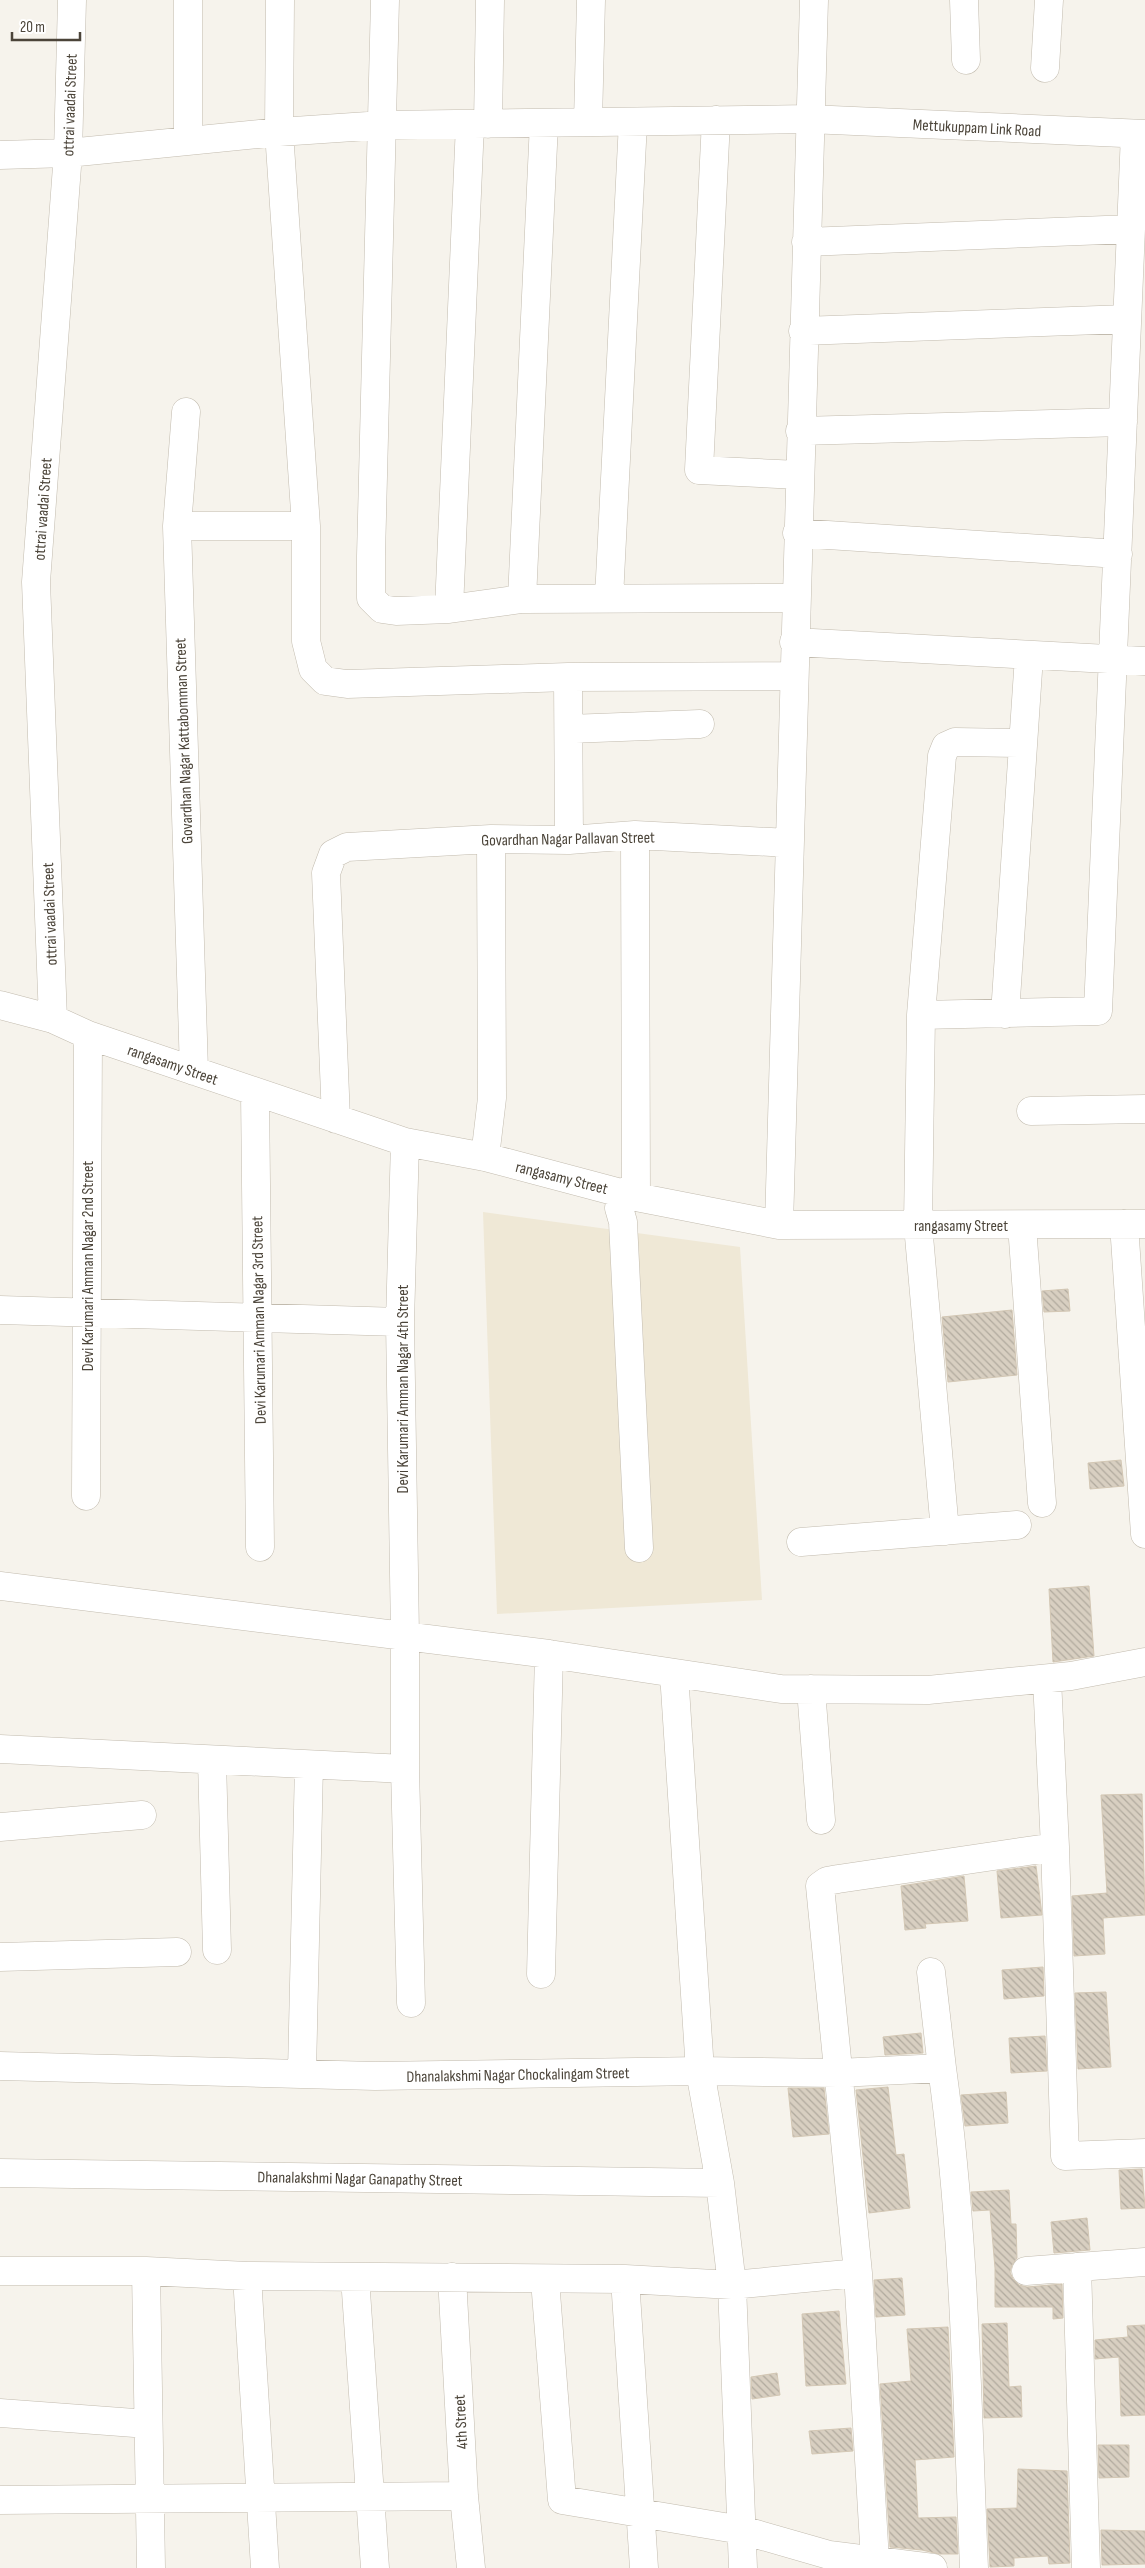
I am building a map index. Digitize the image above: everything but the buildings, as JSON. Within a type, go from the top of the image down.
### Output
[{"type":"street","name":"ottrai vaadai Street","points":[[53,1019],[36,582],[68,153],[72,0]]},
{"type":"street","points":[[188,0],[188,141]]},
{"type":"street","points":[[280,0],[279,132],[306,526],[306,641],[313,669],[325,681],[347,684],[568,677],[794,676]]},
{"type":"street","points":[[385,0],[371,598],[382,609],[396,611],[449,609],[522,599],[796,598]]},
{"type":"street","points":[[449,609],[479,124],[490,0]]},
{"type":"street","points":[[588,122],[591,0]]},
{"type":"street","points":[[779,1225],[800,431],[814,0]]},
{"type":"street","points":[[964,0],[966,60]]},
{"type":"street","points":[[1046,68],[1049,0]]},
{"type":"street","name":"Mettukuppam Link Road","points":[[0,155],[68,153],[279,132],[383,126],[479,124],[809,119],[1140,134]]},
{"type":"street","points":[[716,120],[699,470],[799,475]]},
{"type":"street","points":[[609,598],[633,122]]},
{"type":"street","points":[[522,599],[544,123]]},
{"type":"street","points":[[921,1015],[1098,1011],[1131,229],[1140,134]]},
{"type":"street","points":[[806,242],[1131,229]]},
{"type":"street","points":[[803,331],[1127,319]]},
{"type":"street","name":"Govardhan Nagar Kattabomman Street","points":[[186,412],[177,526],[194,1071]]},
{"type":"street","points":[[800,431],[1123,422]]},
{"type":"street","points":[[177,526],[306,526]]},
{"type":"street","points":[[798,533],[1118,554]]},
{"type":"street","points":[[794,642],[1113,661],[1145,661]]},
{"type":"street","points":[[1005,1014],[1029,656]]},
{"type":"street","points":[[568,677],[569,840]]},
{"type":"street","points":[[569,729],[700,724]]},
{"type":"street","points":[[945,1531],[918,1225],[921,1015],[942,756],[946,746],[955,742],[1024,743]]},
{"type":"street","points":[[635,835],[629,1195],[619,1208],[623,1222],[639,1548]]},
{"type":"street","name":"Govardhan Nagar Pallavan Street","points":[[336,1118],[326,872],[334,854],[347,847],[491,839],[569,840],[635,835],[789,843]]},
{"type":"street","points":[[485,1157],[492,1098],[491,839]]},
{"type":"street","name":"rangasamy Street","points":[[0,1004],[53,1019],[88,1035],[255,1093],[405,1142],[485,1157],[629,1195],[779,1225],[1134,1224]]},
{"type":"street","name":"Devi Karumari Amman Nagar 2nd Street","points":[[86,1496],[88,1035]]},
{"type":"street","name":"Devi Karumari Amman Nagar 3rd Street","points":[[255,1093],[259,1319],[260,1547]]},
{"type":"street","points":[[1031,1111],[1145,1109]]},
{"type":"street","name":"Devi Karumari Amman Nagar 4th Street","points":[[405,1142],[400,1322],[405,1769],[411,2003]]},
{"type":"street","points":[[1134,1224],[1145,1534]]},
{"type":"street","points":[[1022,1225],[1042,1502]]},
{"type":"street","points":[[0,1310],[87,1311],[259,1319],[400,1322]]},
{"type":"street","points":[[802,1542],[1017,1525]]},
{"type":"street","points":[[0,1586],[549,1654],[781,1689],[928,1690],[1144,1668]]},
{"type":"street","points":[[541,1974],[549,1654]]},
{"type":"street","points":[[674,1673],[700,2071],[720,2183],[732,2285],[742,2568]]},
{"type":"street","points":[[1047,1678],[1055,1847],[1065,2156],[1145,2153]]},
{"type":"street","points":[[811,1689],[820,1820]]},
{"type":"street","points":[[0,1749],[405,1769]]},
{"type":"street","points":[[212,1760],[218,1950]]},
{"type":"street","points":[[302,2072],[309,1765]]},
{"type":"street","points":[[0,1827],[142,1815]]},
{"type":"street","points":[[875,2561],[858,2273],[819,1890],[822,1884],[838,1879],[1055,1847]]},
{"type":"street","points":[[0,1957],[177,1952]]},
{"type":"street","points":[[931,1972],[955,2160],[962,2276],[974,2568]]},
{"type":"street","name":"Dhanalakshmi Nagar Chockalingam Street","points":[[0,2066],[302,2072],[375,2076],[700,2071],[838,2073],[942,2068]]},
{"type":"street","name":"Dhanalakshmi Nagar Ganapathy Street","points":[[0,2173],[720,2183]]},
{"type":"street","points":[[1026,2271],[1145,2262]]},
{"type":"street","points":[[1077,2268],[1086,2568]]},
{"type":"street","points":[[0,2271],[146,2271],[247,2276],[452,2277],[545,2280],[625,2279],[732,2285],[858,2273]]},
{"type":"street","points":[[146,2271],[151,2568]]},
{"type":"street","points":[[247,2276],[265,2568]]},
{"type":"street","points":[[355,2277],[376,2568]]},
{"type":"street","name":"4th Street","points":[[452,2277],[464,2496],[471,2568]]},
{"type":"street","points":[[625,2279],[644,2568]]},
{"type":"street","points":[[545,2280],[562,2500],[742,2530],[829,2562],[875,2561],[933,2568]]},
{"type":"street","points":[[0,2413],[148,2424]]},
{"type":"street","points":[[0,2500],[464,2496]]},
{"type":"shaded area","points":[[483,1212],[740,1247],[762,1600],[497,1614]]}]
